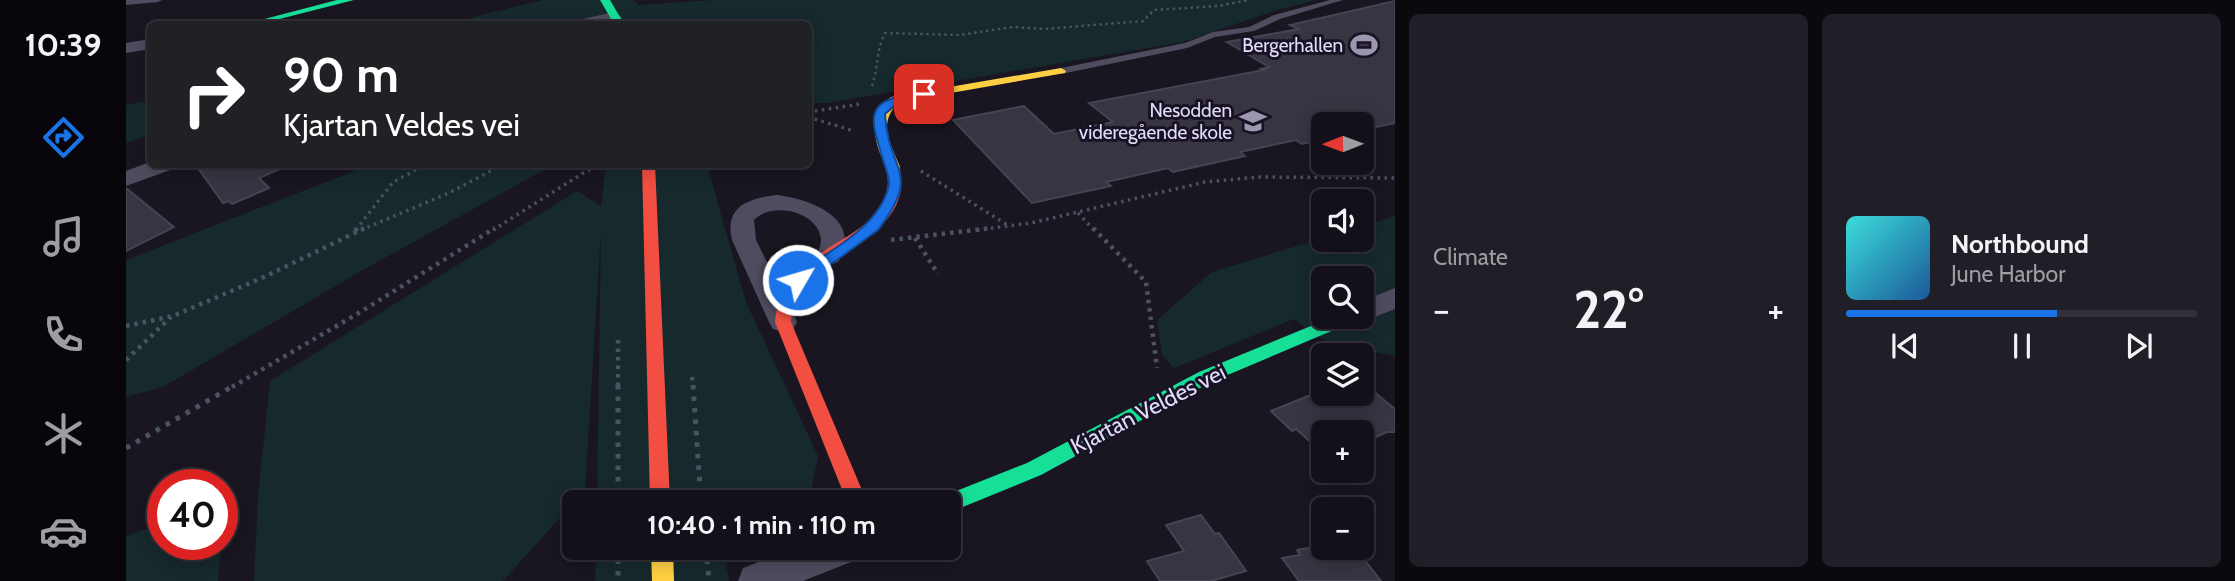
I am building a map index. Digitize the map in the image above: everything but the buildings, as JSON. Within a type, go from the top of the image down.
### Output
[{"type":"street","points":[[260,21],[318,3],[349,0]]},
{"type":"street","points":[[605,0],[616,21]]},
{"type":"street","points":[[126,48],[147,44]]},
{"type":"street","points":[[783,322],[785,299],[798,280],[873,227],[894,193],[894,170],[880,128],[879,114],[889,103],[924,94],[1061,72]]},
{"type":"street","points":[[126,179],[155,168]]},
{"type":"street","points":[[648,168],[660,490]]},
{"type":"street","points":[[829,256],[833,239],[827,225],[821,217],[805,207],[770,204],[749,211],[744,216],[741,229],[744,240],[783,322],[852,490]]},
{"type":"street","points":[[1374,307],[1395,298]]},
{"type":"street","name":"Kjartan Veldes vei","points":[[961,499],[1034,469],[1084,440],[1161,403],[1205,376],[1320,329]]},
{"type":"street","points":[[662,560],[663,581]]},
{"type":"street","points":[[756,581],[811,560]]},
{"type":"lane","points":[[126,2],[159,0]]},
{"type":"lane","points":[[1061,72],[1187,46],[1213,35],[1251,29],[1277,17],[1339,0]]},
{"type":"path","points":[[865,103],[878,68],[876,52],[885,33],[959,35],[1013,27],[1044,29],[1143,21],[1154,10],[1218,6],[1249,0]]},
{"type":"path","points":[[812,111],[865,103],[889,103]]},
{"type":"path","points":[[355,232],[382,191],[407,170],[414,168]]},
{"type":"path","points":[[126,326],[173,316],[264,277],[355,232],[449,193],[496,168]]},
{"type":"path","points":[[126,448],[357,314],[588,170],[596,168]]},
{"type":"path","points":[[860,236],[885,241],[1031,223],[1205,182],[1259,177],[1395,178]]},
{"type":"path","points":[[1077,213],[1146,282],[1161,403]]},
{"type":"path","points":[[915,238],[938,274]]},
{"type":"path","points":[[126,360],[173,316]]},
{"type":"path","points":[[618,560],[618,581]]},
{"type":"path","points":[[707,560],[709,581]]},
{"type":"green space","points":[[542,0],[634,0],[638,5],[712,0],[1316,0],[1277,10],[1183,42],[828,103],[812,103],[812,21],[458,21]]},
{"type":"green space","points":[[147,101],[147,136],[126,143],[126,105]]},
{"type":"green space","points":[[362,168],[548,168],[363,270],[163,387],[126,397],[126,260]]},
{"type":"green space","points":[[606,168],[708,168],[746,302],[818,456],[811,490],[597,490],[601,232],[585,490],[562,490],[562,516],[503,581],[254,581],[258,496],[270,381],[577,191],[601,206]]},
{"type":"green space","points":[[1395,216],[1395,356],[1374,352],[1374,343],[1327,343],[1294,319],[1174,368],[1162,355],[1157,320],[1212,272],[1311,242],[1311,252],[1374,252],[1374,222]]},
{"type":"green space","points":[[147,529],[147,560],[220,560],[218,581],[126,581],[126,536]]},
{"type":"green space","points":[[596,560],[731,560],[726,563],[729,581],[595,581]]},
{"type":"traffic: fast","points":[[262,21],[349,0]]},
{"type":"traffic: fast","points":[[605,0],[617,21]]},
{"type":"traffic: fast","points":[[961,499],[1034,469],[1205,377],[1320,329]]},
{"type":"traffic: slow","points":[[893,167],[880,131],[880,123],[882,115],[895,99],[1061,71]]},
{"type":"traffic: slow","points":[[662,560],[663,581]]},
{"type":"traffic: jam","points":[[852,490],[783,322],[784,310],[790,290],[802,275],[874,223],[887,208],[894,189],[893,167]]},
{"type":"traffic: jam","points":[[648,168],[660,490]]},
{"type":"place","name":"Bergerhallen","points":[[1364,45]]},
{"type":"place","name":"Nesodden videregående skole","points":[[1253,121]]},
{"type":"route","points":[[798,280],[873,227],[880,217],[894,193],[896,181],[880,128],[879,114],[882,108],[895,99],[924,94]]}]
